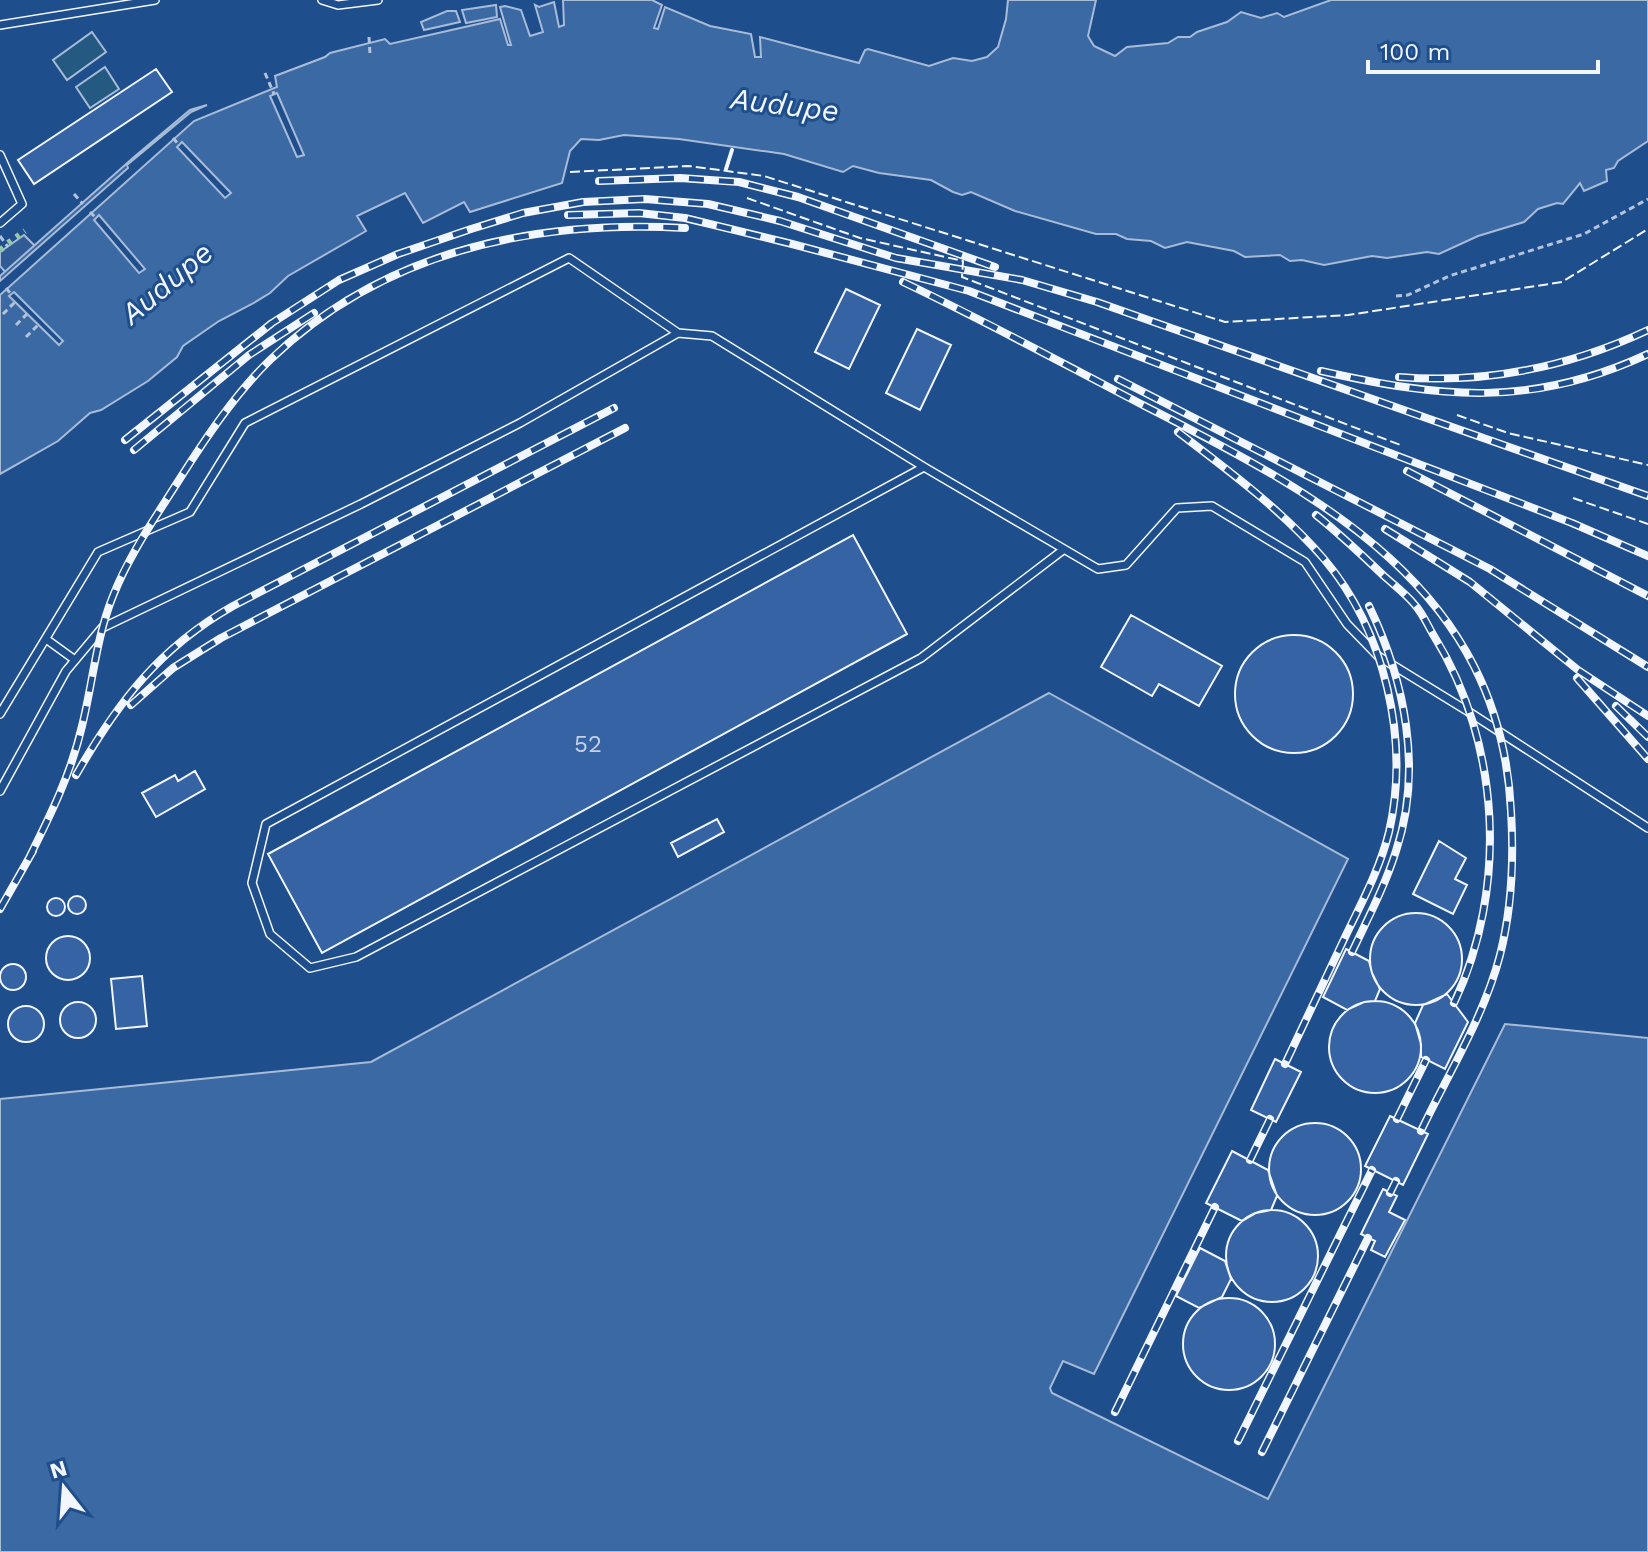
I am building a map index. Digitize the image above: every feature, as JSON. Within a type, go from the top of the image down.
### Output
[{"type":"lane","points":[[0,25],[155,0]]},
{"type":"lane","points":[[322,0],[338,5],[378,0]]},
{"type":"lane","points":[[0,155],[22,204],[0,223]]},
{"type":"lane","points":[[0,714],[98,552],[190,512],[245,423],[569,258],[678,333],[712,336],[924,467],[1098,569],[1126,565],[1177,508],[1212,506],[1305,562],[1347,624],[1378,656],[1648,828]]},
{"type":"lane","points":[[0,791],[66,671],[102,628],[361,504],[507,429],[678,333]]},
{"type":"lane","points":[[924,467],[266,824],[252,883],[270,934],[310,968],[356,957],[921,658],[1063,550]]},
{"type":"lane","points":[[46,639],[75,660]]},
{"type":"lane","points":[[0,695],[9,698]]},
{"type":"path","points":[[369,37],[370,54]]},
{"type":"path","points":[[265,73],[274,94]]},
{"type":"path","points":[[173,138],[179,145]]},
{"type":"path","points":[[74,194],[83,204]]},
{"type":"path","points":[[1396,296],[1408,295],[1449,276],[1584,234],[1648,199]]},
{"type":"path","points":[[90,212],[96,218]]},
{"type":"path","points":[[0,236],[8,247]]},
{"type":"path","points":[[6,288],[11,294]]},
{"type":"path","points":[[3,314],[15,302]]},
{"type":"path","points":[[16,325],[27,314]]},
{"type":"path","points":[[26,337],[38,325]]},
{"type":"shaded area","points":[[92,32],[106,52],[67,80],[53,60]]},
{"type":"shaded area","points":[[105,67],[119,89],[90,108],[76,87]]},
{"type":"shaded area","points":[[24,235],[36,247],[7,274],[0,266],[0,252]]},
{"type":"water","name":"Audupe","points":[[563,0],[652,0],[662,5],[654,28],[658,29],[665,7],[710,26],[751,34],[755,57],[761,57],[760,37],[859,63],[868,49],[929,66],[953,58],[972,61],[987,57],[998,47],[1008,0],[1096,0],[1088,36],[1094,46],[1115,56],[1127,47],[1168,43],[1178,37],[1190,37],[1227,22],[1241,12],[1261,18],[1277,13],[1284,17],[1331,0],[1648,0],[1648,141],[1618,161],[1614,168],[1606,170],[1607,181],[1584,191],[1580,183],[1563,204],[1538,209],[1524,222],[1478,236],[1439,254],[1427,252],[1387,258],[1372,256],[1324,265],[1290,261],[1280,255],[1245,257],[1234,251],[1187,242],[1165,248],[1151,241],[1127,239],[1116,234],[1096,234],[1015,211],[971,192],[962,195],[931,180],[853,166],[843,172],[784,154],[679,139],[624,135],[599,140],[581,139],[570,151],[562,183],[470,212],[464,202],[423,223],[405,193],[357,216],[366,231],[288,276],[270,293],[219,321],[183,346],[177,357],[148,381],[101,410],[90,413],[58,441],[0,474],[0,295],[194,121],[277,87],[275,76],[330,53],[385,39],[390,44],[500,19],[508,45],[511,45],[500,7],[521,10],[530,36],[543,32],[535,5],[539,7],[554,2],[559,27],[564,25]]},
{"type":"water","points":[[496,5],[497,17],[466,23],[462,10]]},
{"type":"water","points":[[447,11],[456,11],[460,22],[424,30],[421,22]]},
{"type":"water","points":[[207,105],[191,112],[127,165],[128,168],[0,281],[0,276],[134,157],[190,110]]},
{"type":"water","points":[[1049,693],[1348,859],[1094,1374],[1063,1361],[1050,1388],[1052,1393],[1268,1499],[1505,1024],[1648,1038],[1648,1552],[0,1552],[0,1099],[371,1062]]},
{"type":"pier","points":[[277,93],[304,155],[297,157],[270,96]]},
{"type":"pier","points":[[182,142],[231,193],[225,198],[177,147]]},
{"type":"pier","points":[[99,215],[145,269],[139,273],[94,220]]},
{"type":"pier","points":[[14,292],[63,341],[59,345],[9,296]]},
{"type":"building","points":[[156,69],[172,92],[34,184],[18,160]]},
{"type":"building","points":[[846,289],[880,305],[849,369],[815,352]]},
{"type":"building","points":[[917,329],[951,345],[920,410],[886,393]]},
{"type":"building","points":[[853,535],[907,634],[322,953],[268,854]]},
{"type":"building","points":[[1131,615],[1222,666],[1199,706],[1159,684],[1152,696],[1101,667]]},
{"type":"building","points":[[1294,635],[1317,639],[1336,652],[1349,671],[1353,694],[1349,717],[1336,736],[1317,749],[1294,753],[1271,749],[1252,736],[1239,717],[1235,694],[1239,671],[1252,652],[1271,639]]},
{"type":"building","points":[[195,771],[205,789],[156,817],[142,793],[175,775],[178,781]]},
{"type":"building","points":[[717,819],[724,832],[678,857],[671,843]]},
{"type":"building","points":[[1439,841],[1466,858],[1455,879],[1467,885],[1453,914],[1413,894]]},
{"type":"building","points":[[77,896],[86,905],[77,914],[68,905]]},
{"type":"building","points":[[56,898],[65,907],[56,916],[47,907]]},
{"type":"building","points":[[1416,913],[1434,916],[1449,926],[1459,941],[1462,959],[1459,977],[1449,992],[1434,1002],[1416,1005],[1398,1002],[1383,992],[1373,977],[1370,959],[1373,941],[1383,926],[1398,916]]},
{"type":"building","points":[[68,936],[83,943],[90,958],[83,973],[68,980],[53,973],[46,958],[53,943]]},
{"type":"building","points":[[1346,949],[1369,961],[1380,989],[1375,1001],[1364,1002],[1347,1010],[1323,997]]},
{"type":"building","points":[[13,964],[22,968],[26,977],[22,986],[13,990],[4,986],[0,977],[4,968]]},
{"type":"building","points":[[142,976],[147,1026],[116,1029],[111,979]]},
{"type":"building","points":[[1447,994],[1468,1022],[1445,1069],[1421,1057],[1415,1023],[1423,1005]]},
{"type":"building","points":[[1375,1001],[1393,1004],[1408,1014],[1418,1029],[1421,1047],[1418,1065],[1408,1080],[1393,1090],[1375,1093],[1357,1090],[1342,1080],[1332,1065],[1329,1047],[1332,1029],[1342,1014],[1357,1004]]},
{"type":"building","points":[[78,1002],[90,1008],[96,1020],[90,1032],[78,1038],[66,1032],[60,1020],[66,1008]]},
{"type":"building","points":[[26,1006],[38,1012],[44,1024],[38,1036],[26,1042],[14,1036],[8,1024],[14,1012]]},
{"type":"building","points":[[1275,1059],[1301,1072],[1276,1122],[1251,1110]]},
{"type":"building","points":[[1390,1116],[1428,1134],[1403,1185],[1365,1166]]},
{"type":"building","points":[[1315,1123],[1333,1126],[1348,1136],[1358,1151],[1361,1169],[1358,1187],[1348,1202],[1333,1212],[1315,1215],[1297,1212],[1282,1202],[1272,1187],[1269,1169],[1272,1151],[1282,1136],[1297,1126]]},
{"type":"building","points":[[1232,1151],[1268,1170],[1277,1196],[1271,1210],[1256,1213],[1242,1221],[1206,1203]]},
{"type":"building","points":[[1383,1189],[1397,1196],[1389,1212],[1405,1220],[1385,1257],[1371,1250],[1375,1241],[1361,1234]]},
{"type":"building","points":[[1272,1210],[1298,1218],[1310,1230],[1318,1256],[1310,1282],[1298,1294],[1272,1302],[1246,1294],[1234,1282],[1226,1256],[1234,1230],[1246,1218]]},
{"type":"building","points":[[1200,1248],[1225,1261],[1231,1279],[1222,1297],[1199,1308],[1176,1296]]},
{"type":"building","points":[[1229,1298],[1247,1301],[1262,1311],[1272,1326],[1275,1344],[1272,1362],[1262,1377],[1247,1387],[1229,1390],[1211,1387],[1196,1377],[1186,1362],[1183,1344],[1186,1326],[1196,1311],[1211,1301]]},
{"type":"railway","points":[[599,181],[680,178],[739,182],[798,197],[995,267]]},
{"type":"railway","points":[[125,440],[272,323],[339,280],[398,254],[523,213],[583,202],[645,199],[708,204],[780,221],[896,258],[1022,280],[1097,302],[1648,496]]},
{"type":"railway","points":[[568,215],[639,213],[685,218],[969,291],[1572,523],[1648,556]]},
{"type":"railway","points":[[28,860],[72,761],[107,612],[119,581],[143,537],[210,433],[270,360],[314,323],[361,292],[411,268],[463,250],[572,230],[685,228]]},
{"type":"railway","points":[[903,282],[1206,437],[1332,512],[1388,556],[1435,607],[1473,665],[1499,732],[1511,811],[1510,902],[1500,955],[1485,1001],[1421,1131]]},
{"type":"railway","points":[[134,450],[249,355],[314,313]]},
{"type":"railway","points":[[1399,377],[1464,378],[1526,370],[1588,354],[1648,330]]},
{"type":"railway","points":[[1321,371],[1406,387],[1486,393],[1565,383],[1648,354]]},
{"type":"railway","points":[[1118,379],[1490,569],[1648,667]]},
{"type":"railway","points":[[76,775],[108,724],[142,679],[207,622],[614,408]]},
{"type":"railway","points":[[131,705],[173,668],[221,638],[625,428]]},
{"type":"railway","points":[[1178,432],[1291,524],[1324,559],[1363,619],[1377,653],[1394,724],[1395,797],[1385,845],[1365,896],[1285,1064]]},
{"type":"railway","points":[[1407,471],[1648,596]]},
{"type":"railway","points":[[1316,515],[1418,609],[1456,678],[1473,723],[1484,770],[1489,817],[1489,865],[1483,913],[1471,959],[1454,1003]]},
{"type":"railway","points":[[1385,529],[1470,582],[1578,670],[1648,716]]},
{"type":"railway","points":[[1352,952],[1392,864],[1404,820],[1408,789],[1409,758],[1400,695],[1382,635],[1369,606]]},
{"type":"railway","points":[[1577,678],[1648,759]]},
{"type":"railway","points":[[1616,706],[1648,737]]},
{"type":"railway","points":[[0,909],[33,851]]},
{"type":"railway","points":[[1397,1119],[1426,1060]]},
{"type":"railway","points":[[1250,1160],[1270,1119]]},
{"type":"railway","points":[[1238,1441],[1372,1170]]},
{"type":"railway","points":[[1390,1193],[1396,1181]]},
{"type":"railway","points":[[1115,1412],[1215,1207]]},
{"type":"railway","points":[[1262,1452],[1368,1238]]},
{"type":"hedge","points":[[8,243],[25,231]]},
{"type":"hedge","points":[[0,250],[4,247]]},
{"type":"fence","points":[[570,172],[689,166],[764,176],[1225,322],[1348,315],[1562,282],[1648,229]]},
{"type":"fence","points":[[747,198],[860,238],[963,261],[962,277],[1403,446]]},
{"type":"fence","points":[[1457,415],[1508,433],[1648,465]]},
{"type":"fence","points":[[1573,498],[1648,524]]},
{"type":"wall","points":[[726,169],[732,150]]}]
